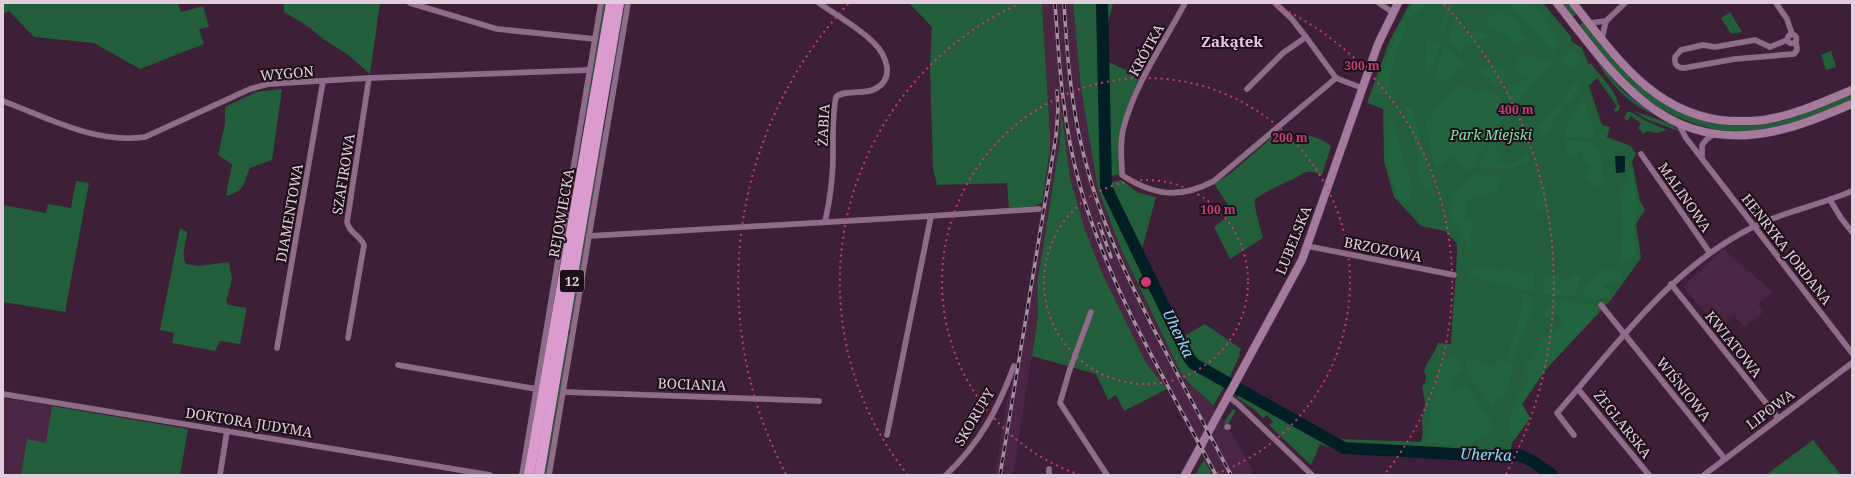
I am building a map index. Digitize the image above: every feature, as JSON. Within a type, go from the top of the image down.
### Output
[{"type":"highway","name":"REJOWIECKA","points":[[529,475],[610,3]]},
{"type":"highway","name":"REJOWIECKA","points":[[539,475],[618,3]]},
{"type":"main road","name":"LUBELSKA","points":[[1185,475],[1291,281],[1307,246],[1378,44],[1392,12],[1398,3]]},
{"type":"main road","points":[[1557,3],[1626,87],[1648,106],[1678,123],[1695,129],[1717,133],[1747,135],[1774,131],[1802,124],[1852,104]]},
{"type":"main road","points":[[1573,3],[1633,75],[1655,93],[1680,109],[1710,118],[1740,121],[1767,120],[1794,112],[1852,90]]},
{"type":"street","points":[[410,3],[497,29],[595,39]]},
{"type":"street","points":[[522,475],[601,3]]},
{"type":"street","points":[[549,475],[628,3]]},
{"type":"street","name":"ŻABIA","points":[[819,3],[873,42],[883,54],[888,75],[884,82],[877,88],[867,92],[843,93],[836,97],[833,117],[831,196],[825,222]]},
{"type":"street","name":"KRÓTKA","points":[[1185,3],[1138,88],[1123,128],[1121,152],[1122,176],[1144,188],[1161,193],[1174,194],[1191,191],[1214,181],[1336,78]]},
{"type":"street","points":[[1275,3],[1291,18],[1336,78],[1362,88]]},
{"type":"street","points":[[1379,3],[1392,12]]},
{"type":"street","points":[[1602,38],[1606,21],[1625,3]]},
{"type":"street","points":[[1776,3],[1787,19],[1792,34],[1795,36],[1796,53],[1715,62],[1684,68],[1678,66],[1675,61],[1676,55],[1681,50],[1703,45],[1715,47],[1756,40],[1771,46],[1788,40]]},
{"type":"street","points":[[1590,23],[1606,21]]},
{"type":"street","points":[[1788,40],[1788,36],[1792,34]]},
{"type":"street","points":[[1246,89],[1283,53],[1306,37]]},
{"type":"street","points":[[1788,40],[1792,44],[1796,41]]},
{"type":"street","points":[[1766,45],[1766,56]]},
{"type":"street","name":"WYGON","points":[[3,101],[88,133],[117,139],[132,139],[145,137],[258,86],[369,78],[590,70]]},
{"type":"street","name":"SZAFIROWA","points":[[348,338],[364,245],[362,240],[351,232],[347,222],[369,78]]},
{"type":"street","name":"DIAMENTOWA","points":[[277,348],[324,81]]},
{"type":"street","name":"HENRYKA JORDANA","points":[[1678,123],[1686,138],[1852,353]]},
{"type":"street","points":[[1703,159],[1701,150],[1702,145],[1707,139],[1717,133]]},
{"type":"street","name":"MALINOWA","points":[[1641,154],[1710,253]]},
{"type":"street","points":[[1574,436],[1557,413],[1624,334],[1671,284],[1710,253],[1754,226],[1780,215],[1830,200],[1852,191]]},
{"type":"street","points":[[1830,200],[1852,232]]},
{"type":"street","points":[[589,236],[931,216],[1039,208]]},
{"type":"street","points":[[887,435],[931,216]]},
{"type":"street","name":"BRZOZOWA","points":[[1307,246],[1454,275]]},
{"type":"street","name":"KWIATOWA","points":[[1671,284],[1778,418]]},
{"type":"street","points":[[1601,305],[1624,334]]},
{"type":"street","points":[[1092,312],[1069,372],[1060,403],[1107,475]]},
{"type":"street","name":"WIŚNIOWA","points":[[1624,334],[1725,459]]},
{"type":"street","name":"LIPOWA","points":[[1704,475],[1852,363]]},
{"type":"street","points":[[398,365],[536,389]]},
{"type":"street","name":"SKORUPY","points":[[946,475],[970,450],[984,431],[1001,399],[1014,366]]},
{"type":"street","name":"ŻEGLARSKA","points":[[1578,389],[1649,475]]},
{"type":"street","name":"BOCIANIA","points":[[564,392],[819,401]]},
{"type":"street","name":"DOKTORA JUDYMA","points":[[3,394],[490,475]]},
{"type":"street","points":[[1230,395],[1312,475]]},
{"type":"street","points":[[220,475],[227,431]]},
{"type":"shaded area","points":[[1042,3],[1073,3],[1081,89],[1098,189],[1121,249],[1186,382],[1205,396],[1227,426],[1253,470],[1250,475],[1212,475],[1167,389],[1146,363],[1102,273],[1085,230],[1070,177],[1061,111],[1060,142],[1037,284],[1038,316],[1013,475],[995,475],[1005,410],[1019,350],[1050,149]]},
{"type":"shaded area","points":[[1615,156],[1625,156],[1625,172],[1616,173]]},
{"type":"shaded area","points":[[1723,249],[1773,292],[1758,304],[1763,312],[1744,327],[1734,315],[1718,327],[1683,287]]},
{"type":"shaded area","points":[[3,398],[52,406],[46,443],[27,440],[21,474],[27,475],[3,475]]},
{"type":"green space","points":[[3,3],[178,3],[181,12],[203,6],[209,27],[199,29],[204,44],[140,69],[94,43],[34,37],[9,11],[3,14]]},
{"type":"green space","points":[[284,3],[380,3],[370,74],[347,54],[323,39],[309,27],[284,12]]},
{"type":"green space","points":[[603,3],[607,3],[587,120],[584,119]]},
{"type":"green space","points":[[622,3],[626,3],[613,79],[613,60]]},
{"type":"green space","points":[[909,3],[1042,3],[1050,149],[1042,203],[1035,206],[1009,209],[1007,183],[937,185],[933,169],[930,65],[932,27]]},
{"type":"green space","points":[[1073,3],[1113,3],[1107,28],[1108,62],[1141,77],[1124,121],[1121,174],[1111,176],[1112,182],[1121,180],[1139,193],[1156,197],[1142,249],[1184,336],[1205,324],[1241,349],[1230,377],[1213,406],[1187,382],[1180,371],[1121,249],[1098,189],[1081,89]]},
{"type":"green space","name":"Park Miejski","points":[[1410,3],[1543,3],[1572,38],[1571,41],[1582,48],[1589,65],[1591,63],[1607,83],[1615,94],[1618,105],[1620,105],[1619,110],[1615,112],[1614,109],[1617,106],[1597,78],[1589,86],[1602,125],[1610,127],[1607,137],[1631,146],[1636,154],[1632,162],[1640,201],[1645,210],[1636,224],[1641,258],[1611,300],[1546,369],[1522,404],[1530,418],[1512,443],[1509,461],[1397,457],[1345,453],[1320,444],[1311,465],[1269,425],[1273,422],[1267,415],[1263,418],[1255,410],[1237,398],[1242,389],[1325,434],[1327,432],[1340,439],[1421,442],[1425,403],[1422,386],[1425,383],[1426,376],[1424,371],[1438,343],[1451,344],[1457,244],[1445,231],[1421,226],[1394,197],[1384,161],[1383,109],[1367,103],[1389,42]]},
{"type":"green space","points":[[1413,3],[1428,3],[1410,18],[1404,15]]},
{"type":"green space","points":[[1449,3],[1453,3],[1442,36],[1438,34]]},
{"type":"green space","points":[[1509,3],[1530,3],[1540,10],[1560,43],[1553,53]]},
{"type":"green space","points":[[1561,3],[1569,3],[1577,14],[1572,17]]},
{"type":"green space","points":[[1497,10],[1513,18],[1529,40],[1513,43],[1500,31],[1484,24]]},
{"type":"green space","points":[[1730,12],[1742,32],[1731,34],[1721,18]]},
{"type":"green space","points":[[1457,17],[1464,32],[1481,31],[1493,37],[1463,45],[1462,53],[1448,40]]},
{"type":"green space","points":[[1404,20],[1407,21],[1390,75],[1392,95],[1374,93],[1387,57]]},
{"type":"green space","points":[[1584,22],[1629,75],[1645,90],[1662,103],[1681,113],[1703,120],[1727,124],[1765,124],[1778,122],[1797,116],[1852,94],[1852,100],[1802,120],[1772,129],[1728,131],[1707,127],[1666,111],[1648,100],[1631,86],[1610,65],[1579,25]]},
{"type":"green space","points":[[1427,39],[1440,42],[1441,45],[1429,74],[1425,72]]},
{"type":"green space","points":[[1444,46],[1468,66],[1459,67],[1450,77],[1435,83],[1436,73]]},
{"type":"green space","points":[[1573,47],[1583,59],[1572,70],[1559,60]]},
{"type":"green space","points":[[1831,51],[1836,67],[1826,70],[1821,55]]},
{"type":"green space","points":[[1525,55],[1536,57],[1538,62],[1553,61],[1515,106],[1511,105],[1506,93],[1509,85],[1524,81],[1529,77],[1519,74],[1515,65],[1518,59]]},
{"type":"green space","points":[[1595,57],[1623,91],[1652,114],[1643,110],[1627,98],[1612,83]]},
{"type":"green space","points":[[1500,65],[1505,69],[1504,73],[1506,77],[1500,86],[1496,86],[1480,70]]},
{"type":"green space","points":[[1577,81],[1580,89],[1566,105],[1560,100]]},
{"type":"green space","points":[[1456,85],[1470,89],[1473,92],[1480,89],[1490,91],[1502,99],[1511,111],[1494,128],[1473,168],[1467,171],[1453,157],[1447,159],[1436,168],[1431,151],[1426,121],[1433,117],[1431,111],[1434,107],[1452,93]]},
{"type":"green space","points":[[282,89],[272,160],[250,168],[240,189],[237,192],[226,196],[232,164],[218,155],[225,124],[225,107],[256,92]]},
{"type":"green space","points":[[1584,97],[1595,137],[1564,137],[1567,126]]},
{"type":"green space","points":[[1558,103],[1564,108],[1543,137],[1539,127]]},
{"type":"green space","points":[[1407,106],[1413,110],[1436,197],[1424,188],[1417,174],[1417,154],[1405,109]]},
{"type":"green space","points":[[1061,108],[1070,177],[1085,230],[1102,273],[1146,363],[1167,389],[1124,411],[1116,395],[1108,400],[1096,374],[1032,356],[1038,316],[1037,284],[1060,142]]},
{"type":"green space","points":[[1634,111],[1671,124],[1679,131],[1648,120]]},
{"type":"green space","points":[[1627,112],[1631,112],[1646,121],[1679,135],[1666,130],[1657,133],[1647,131],[1642,135],[1642,132],[1638,128],[1641,124],[1631,116],[1627,121],[1624,118]]},
{"type":"green space","points":[[1389,122],[1394,122],[1412,186],[1412,194],[1408,204],[1399,199],[1387,163]]},
{"type":"green space","points":[[601,131],[604,131],[571,331],[568,330]]},
{"type":"green space","points":[[1279,131],[1293,141],[1302,136],[1312,136],[1331,146],[1322,175],[1307,172],[1255,199],[1256,212],[1263,238],[1230,259],[1214,227],[1233,212],[1214,184],[1231,173]]},
{"type":"green space","points":[[1497,133],[1498,137],[1495,149],[1504,155],[1499,159],[1499,162],[1515,162],[1528,153],[1530,161],[1515,168],[1478,168],[1491,141]]},
{"type":"green space","points":[[1565,140],[1586,141],[1594,144],[1601,154],[1602,174],[1606,179],[1603,183],[1597,187],[1589,181],[1586,176],[1589,164],[1582,162],[1583,153],[1580,151],[1574,156],[1569,155]]},
{"type":"green space","points":[[1632,170],[1638,210],[1635,218],[1634,243],[1636,257],[1625,263],[1620,262],[1623,225],[1620,193]]},
{"type":"green space","points":[[1475,173],[1486,177],[1497,177],[1500,179],[1498,190],[1490,194],[1488,197],[1474,195],[1466,200],[1465,216],[1472,220],[1473,228],[1470,231],[1472,246],[1469,253],[1467,244],[1447,209],[1451,205],[1453,199],[1449,196]]},
{"type":"green space","points":[[76,181],[89,183],[65,312],[3,302],[3,205],[46,213],[48,204],[71,208]]},
{"type":"green space","points":[[1543,182],[1546,188],[1548,209],[1537,210],[1536,192],[1540,183]]},
{"type":"green space","points":[[180,228],[187,232],[184,253],[184,261],[186,264],[199,266],[229,262],[232,279],[226,302],[229,305],[246,308],[240,344],[220,341],[215,351],[172,343],[174,333],[160,330]]},
{"type":"green space","points":[[1489,265],[1489,269],[1500,271],[1511,268],[1517,274],[1532,272],[1535,276],[1533,292],[1469,276],[1471,268],[1482,268]]},
{"type":"green space","points":[[1605,269],[1619,271],[1623,276],[1622,282],[1618,283],[1611,281],[1604,285],[1604,290],[1609,291],[1609,295],[1603,298],[1588,298],[1583,292],[1590,282]]},
{"type":"green space","points":[[1543,274],[1548,275],[1550,278],[1554,275],[1559,275],[1563,281],[1576,275],[1581,276],[1575,296],[1542,294],[1544,286]]},
{"type":"green space","points":[[1523,293],[1533,298],[1535,302],[1513,359],[1507,357],[1521,313]]},
{"type":"green space","points":[[1566,301],[1599,306],[1591,321],[1546,369],[1522,404],[1530,418],[1515,439],[1509,433],[1509,425],[1514,404],[1530,378],[1525,370],[1525,365],[1534,358],[1541,339],[1560,327],[1562,320],[1558,315],[1546,318],[1542,316],[1546,307],[1550,303]]},
{"type":"green space","points":[[567,334],[571,334],[547,475],[543,475]]},
{"type":"green space","points":[[1454,356],[1459,358],[1464,369],[1460,373],[1450,378],[1454,390],[1466,385],[1496,430],[1465,445],[1426,442],[1439,367],[1443,359]]},
{"type":"green space","points":[[1467,358],[1479,360],[1482,365],[1487,367],[1492,367],[1499,360],[1509,361],[1512,363],[1513,368],[1506,394],[1497,400],[1490,408],[1477,385],[1472,383],[1467,368]]},
{"type":"green space","points":[[52,406],[188,429],[180,475],[21,474],[27,439],[46,443]]},
{"type":"green space","points":[[1233,409],[1236,411],[1227,426],[1224,422]]},
{"type":"green space","points":[[1813,440],[1841,475],[1766,475]]},
{"type":"green space","points":[[1204,460],[1212,475],[1195,475]]},
{"type":"waterway","name":"Uherka","points":[[1102,3],[1106,187],[1189,358],[1194,364],[1344,448],[1491,456],[1519,455],[1532,461],[1552,475]]},
{"type":"railway","points":[[1055,3],[1060,72],[1069,141],[1080,186],[1092,224],[1106,261],[1140,334],[1216,475]]},
{"type":"railway","points":[[1064,3],[1068,61],[1076,118],[1091,183],[1100,210],[1121,262],[1145,312],[1231,475]]},
{"type":"railway","points":[[1000,475],[1056,136],[1058,110],[1057,91]]},
{"type":"railway","points":[[1099,224],[1111,257]]},
{"type":"district","name":"Zakątek","points":[[1232,41]]}]
